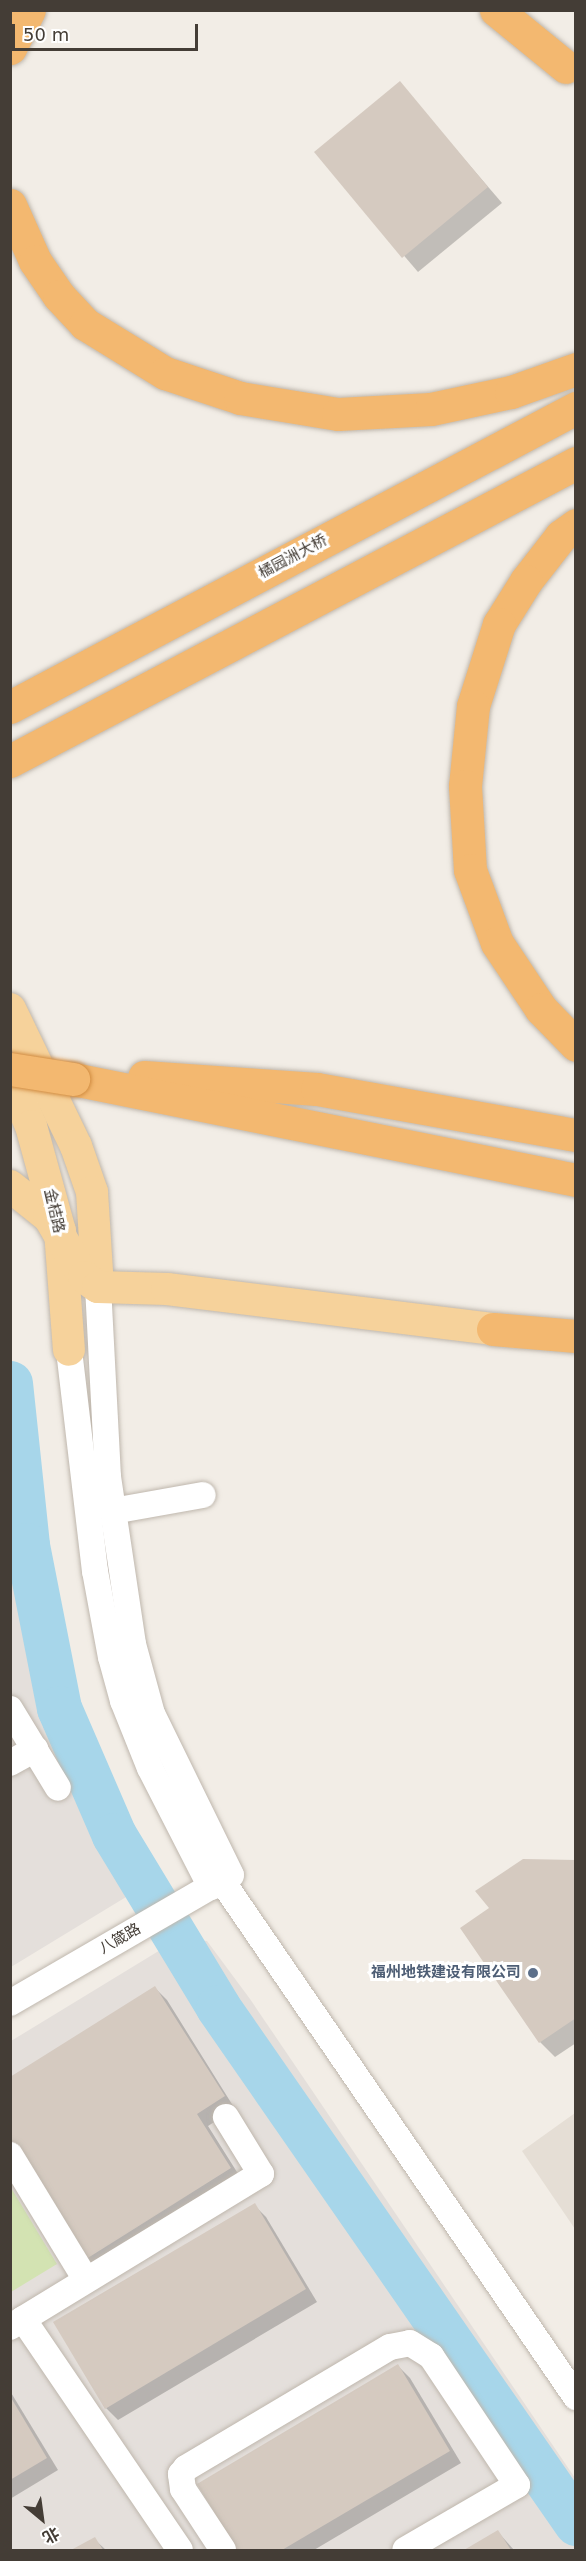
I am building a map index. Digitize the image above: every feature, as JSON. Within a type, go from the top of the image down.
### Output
[{"type":"highway","points":[[10,48],[29,10]]},
{"type":"highway","points":[[496,10],[571,73]]},
{"type":"highway","points":[[522,10],[571,73]]},
{"type":"highway","points":[[14,216],[59,296],[85,324],[124,351],[165,373],[240,398],[338,414],[431,410],[511,392],[576,369]]},
{"type":"highway","name":"橘园洲大桥","points":[[10,707],[576,408]]},
{"type":"highway","points":[[10,761],[576,463]]},
{"type":"highway","points":[[576,525],[561,536],[526,582],[499,624],[483,668],[467,742],[465,832],[470,870],[497,943],[541,1009],[576,1045]]},
{"type":"highway","points":[[10,1069],[74,1079],[576,1180]]},
{"type":"highway","points":[[74,1079],[190,1078],[317,1089],[576,1135]]},
{"type":"highway","points":[[493,1329],[576,1338]]},
{"type":"main road","points":[[10,1009],[76,1146],[92,1192],[98,1287]]},
{"type":"main road","name":"金桔路","points":[[10,1079],[31,1126],[60,1231],[69,1350]]},
{"type":"main road","points":[[10,1186],[30,1199],[60,1231],[84,1277],[98,1287],[166,1289],[493,1329]]},
{"type":"street","points":[[98,1287],[101,1405],[112,1511],[142,1685],[221,1881]]},
{"type":"street","points":[[69,1350],[95,1572],[111,1657],[123,1701],[150,1768],[221,1881],[576,2397]]},
{"type":"street","points":[[112,1511],[203,1496]]},
{"type":"street","points":[[10,1708],[58,1788]]},
{"type":"street","points":[[10,1763],[35,1749]]},
{"type":"street","name":"八箴路","points":[[10,2003],[221,1881]]},
{"type":"street","points":[[180,2550],[17,2323],[261,2174],[226,2117]]},
{"type":"street","points":[[10,2155],[86,2280]]},
{"type":"street","points":[[223,2550],[183,2489],[181,2474],[186,2468],[390,2347],[411,2343],[431,2356],[517,2485],[405,2550]]},
{"type":"shaded area","points":[[10,1405],[65,1645],[77,1741],[154,1880],[11,1967]]},
{"type":"shaded area","points":[[180,1938],[207,1941],[250,1999],[575,2478],[575,2550],[11,2550],[11,2041]]},
{"type":"shaded area","points":[[575,2113],[575,2229],[522,2151]]},
{"type":"green space","points":[[10,2186],[57,2264],[11,2292],[10,2292]]},
{"type":"building","points":[[400,81],[488,187],[402,258],[314,152]]},
{"type":"building","name":"福州地铁建设有限公司","points":[[523,1859],[576,1860],[576,2018],[539,2043],[460,1928],[489,1908],[475,1891]]},
{"type":"building","points":[[155,1986],[225,2096],[197,2114],[231,2168],[83,2261],[10,2146],[10,2077]]},
{"type":"building","points":[[255,2203],[306,2289],[105,2409],[53,2322]]},
{"type":"building","points":[[398,2364],[450,2451],[282,2550],[237,2550],[197,2484]]},
{"type":"building","points":[[10,2396],[47,2458],[10,2480]]},
{"type":"building","points":[[498,2530],[511,2550],[464,2550]]},
{"type":"building","points":[[95,2537],[103,2550],[71,2550]]},
{"type":"waterway","points":[[10,1383],[27,1545],[59,1708],[114,1835],[218,2007],[576,2523]]},
{"type":"place","name":"福州地铁建设有限公司","points":[[533,1973]]}]
